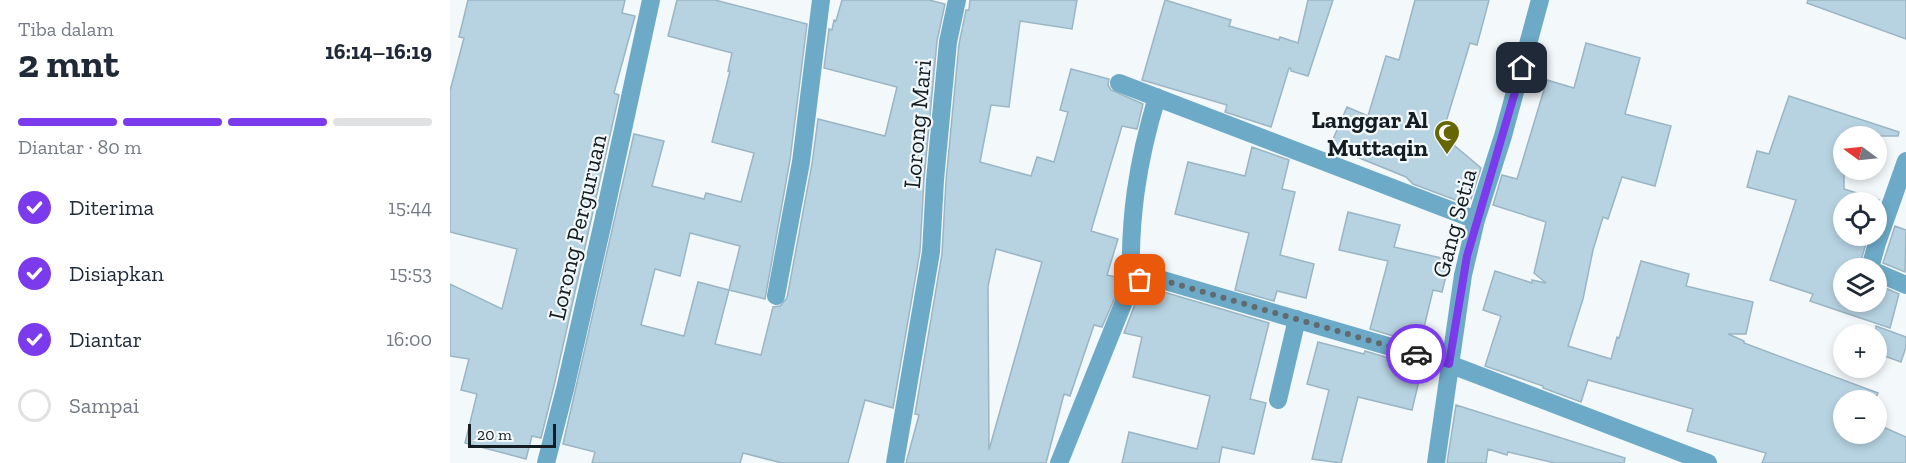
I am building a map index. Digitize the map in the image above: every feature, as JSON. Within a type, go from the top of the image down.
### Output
[{"type":"street","name":"Lorong Perguruan","points":[[546,463],[601,234],[651,0]]},
{"type":"street","points":[[776,296],[801,162],[821,0]]},
{"type":"street","name":"Lorong Mari","points":[[895,463],[931,252],[935,180],[948,42],[957,0]]},
{"type":"street","name":"Gang Setia","points":[[1436,463],[1463,275],[1476,220],[1503,136],[1540,0]]},
{"type":"street","points":[[1119,83],[1476,220]]},
{"type":"street","points":[[1059,463],[1131,288],[1132,212],[1144,140],[1157,97]]},
{"type":"street","points":[[1873,258],[1906,161]]},
{"type":"street","points":[[1887,277],[1906,285]]},
{"type":"street","points":[[1131,288],[1140,280],[1159,279],[1449,364],[1708,463]]},
{"type":"street","points":[[1278,400],[1297,319]]},
{"type":"building","points":[[468,0],[625,0],[622,13],[635,16],[614,93],[619,95],[554,386],[541,438],[532,436],[526,459],[465,443],[477,394],[461,390],[469,359],[450,356],[450,284],[502,309],[517,249],[450,232],[450,91],[464,38],[459,37]]},
{"type":"building","points":[[677,0],[715,0],[807,24],[790,160],[765,299],[729,290],[715,344],[761,355],[773,307],[780,306],[787,298],[818,119],[885,136],[897,87],[824,68],[829,29],[832,30],[842,0],[929,0],[945,4],[937,41],[924,179],[920,251],[893,408],[865,400],[848,463],[782,463],[743,453],[740,463],[592,463],[595,452],[563,444],[634,134],[664,141],[652,186],[704,199],[706,193],[741,202],[754,153],[712,142],[730,71],[728,71],[732,53],[668,36]],"holes":[[[690,233],[740,246],[729,290],[698,282],[684,336],[641,325],[655,269],[680,276]]]},
{"type":"building","points":[[970,0],[1077,0],[1072,29],[1020,21],[1009,107],[991,105],[980,162],[1031,176],[1037,157],[1054,162],[1068,112],[1060,110],[1071,69],[1109,79],[1108,85],[1111,90],[1143,104],[1137,129],[1122,126],[1091,231],[1118,239],[1107,275],[1120,278],[1120,286],[1102,327],[1094,325],[1070,396],[1064,394],[1046,463],[906,463],[919,415],[915,414],[942,254],[946,181],[959,44],[966,10],[969,10]],"holes":[[[996,249],[1042,262],[989,450],[988,286]]]},
{"type":"building","points":[[1165,0],[1231,20],[1229,26],[1298,43],[1308,0],[1333,0],[1308,76],[1291,71],[1289,68],[1271,127],[1225,112],[1227,105],[1142,80]]},
{"type":"building","points":[[1415,0],[1489,0],[1477,45],[1470,43],[1442,135],[1481,168],[1471,199],[1466,204],[1413,184],[1406,177],[1330,146],[1347,107],[1368,116],[1386,56],[1399,60]]},
{"type":"building","points":[[1808,0],[1906,0],[1906,39],[1807,3]]},
{"type":"building","points":[[1586,43],[1640,58],[1625,114],[1671,126],[1655,186],[1622,177],[1608,219],[1603,217],[1593,250],[1583,299],[1568,346],[1611,359],[1641,261],[1689,274],[1686,286],[1753,302],[1746,334],[1728,334],[1744,343],[1870,390],[1833,390],[1833,444],[1887,444],[1887,429],[1906,437],[1906,463],[1762,463],[1766,453],[1687,431],[1693,409],[1588,380],[1581,402],[1485,366],[1501,316],[1483,310],[1495,271],[1532,283],[1532,280],[1546,283],[1534,273],[1546,222],[1493,205],[1502,175],[1517,179],[1547,80],[1574,88]]},
{"type":"building","points":[[1789,96],[1881,126],[1833,126],[1833,180],[1844,180],[1844,189],[1854,192],[1833,192],[1833,246],[1865,246],[1862,258],[1833,258],[1833,309],[1810,301],[1813,294],[1770,280],[1796,200],[1747,187],[1757,151],[1769,154]]},
{"type":"building","points":[[1887,128],[1899,132],[1898,136],[1887,136]]},
{"type":"building","points":[[1252,147],[1289,160],[1282,189],[1295,192],[1280,255],[1314,264],[1306,298],[1277,291],[1274,301],[1235,290],[1249,233],[1175,214],[1188,162],[1245,176]]},
{"type":"building","points":[[1348,212],[1400,225],[1394,247],[1450,260],[1442,292],[1433,290],[1420,344],[1370,329],[1388,261],[1339,250]]},
{"type":"building","points":[[1895,226],[1906,230],[1905,272],[1887,265],[1887,258],[1885,258]]},
{"type":"building","points":[[1887,289],[1899,294],[1890,328],[1887,324],[1878,324],[1843,312],[1887,312]]},
{"type":"building","points":[[1149,290],[1157,290],[1269,323],[1250,399],[1266,403],[1254,454],[1222,447],[1219,463],[1122,463],[1129,432],[1197,449],[1210,396],[1133,377],[1142,337],[1124,333],[1135,304]]},
{"type":"building","points":[[1887,330],[1906,337],[1906,347],[1901,362],[1887,357]]},
{"type":"building","points":[[1318,342],[1364,354],[1365,351],[1422,368],[1412,410],[1358,397],[1341,463],[1312,459],[1329,390],[1307,384]]},
{"type":"building","points":[[1456,405],[1625,458],[1624,463],[1555,463],[1508,452],[1507,455],[1488,449],[1486,463],[1447,463]]},
{"type":"way so far","points":[[1140,280],[1159,279],[1416,354]]},
{"type":"place","name":"Langgar Al Muttaqin","points":[[1447,156]]},
{"type":"route","points":[[1416,354],[1449,364],[1467,256],[1522,68]]}]
